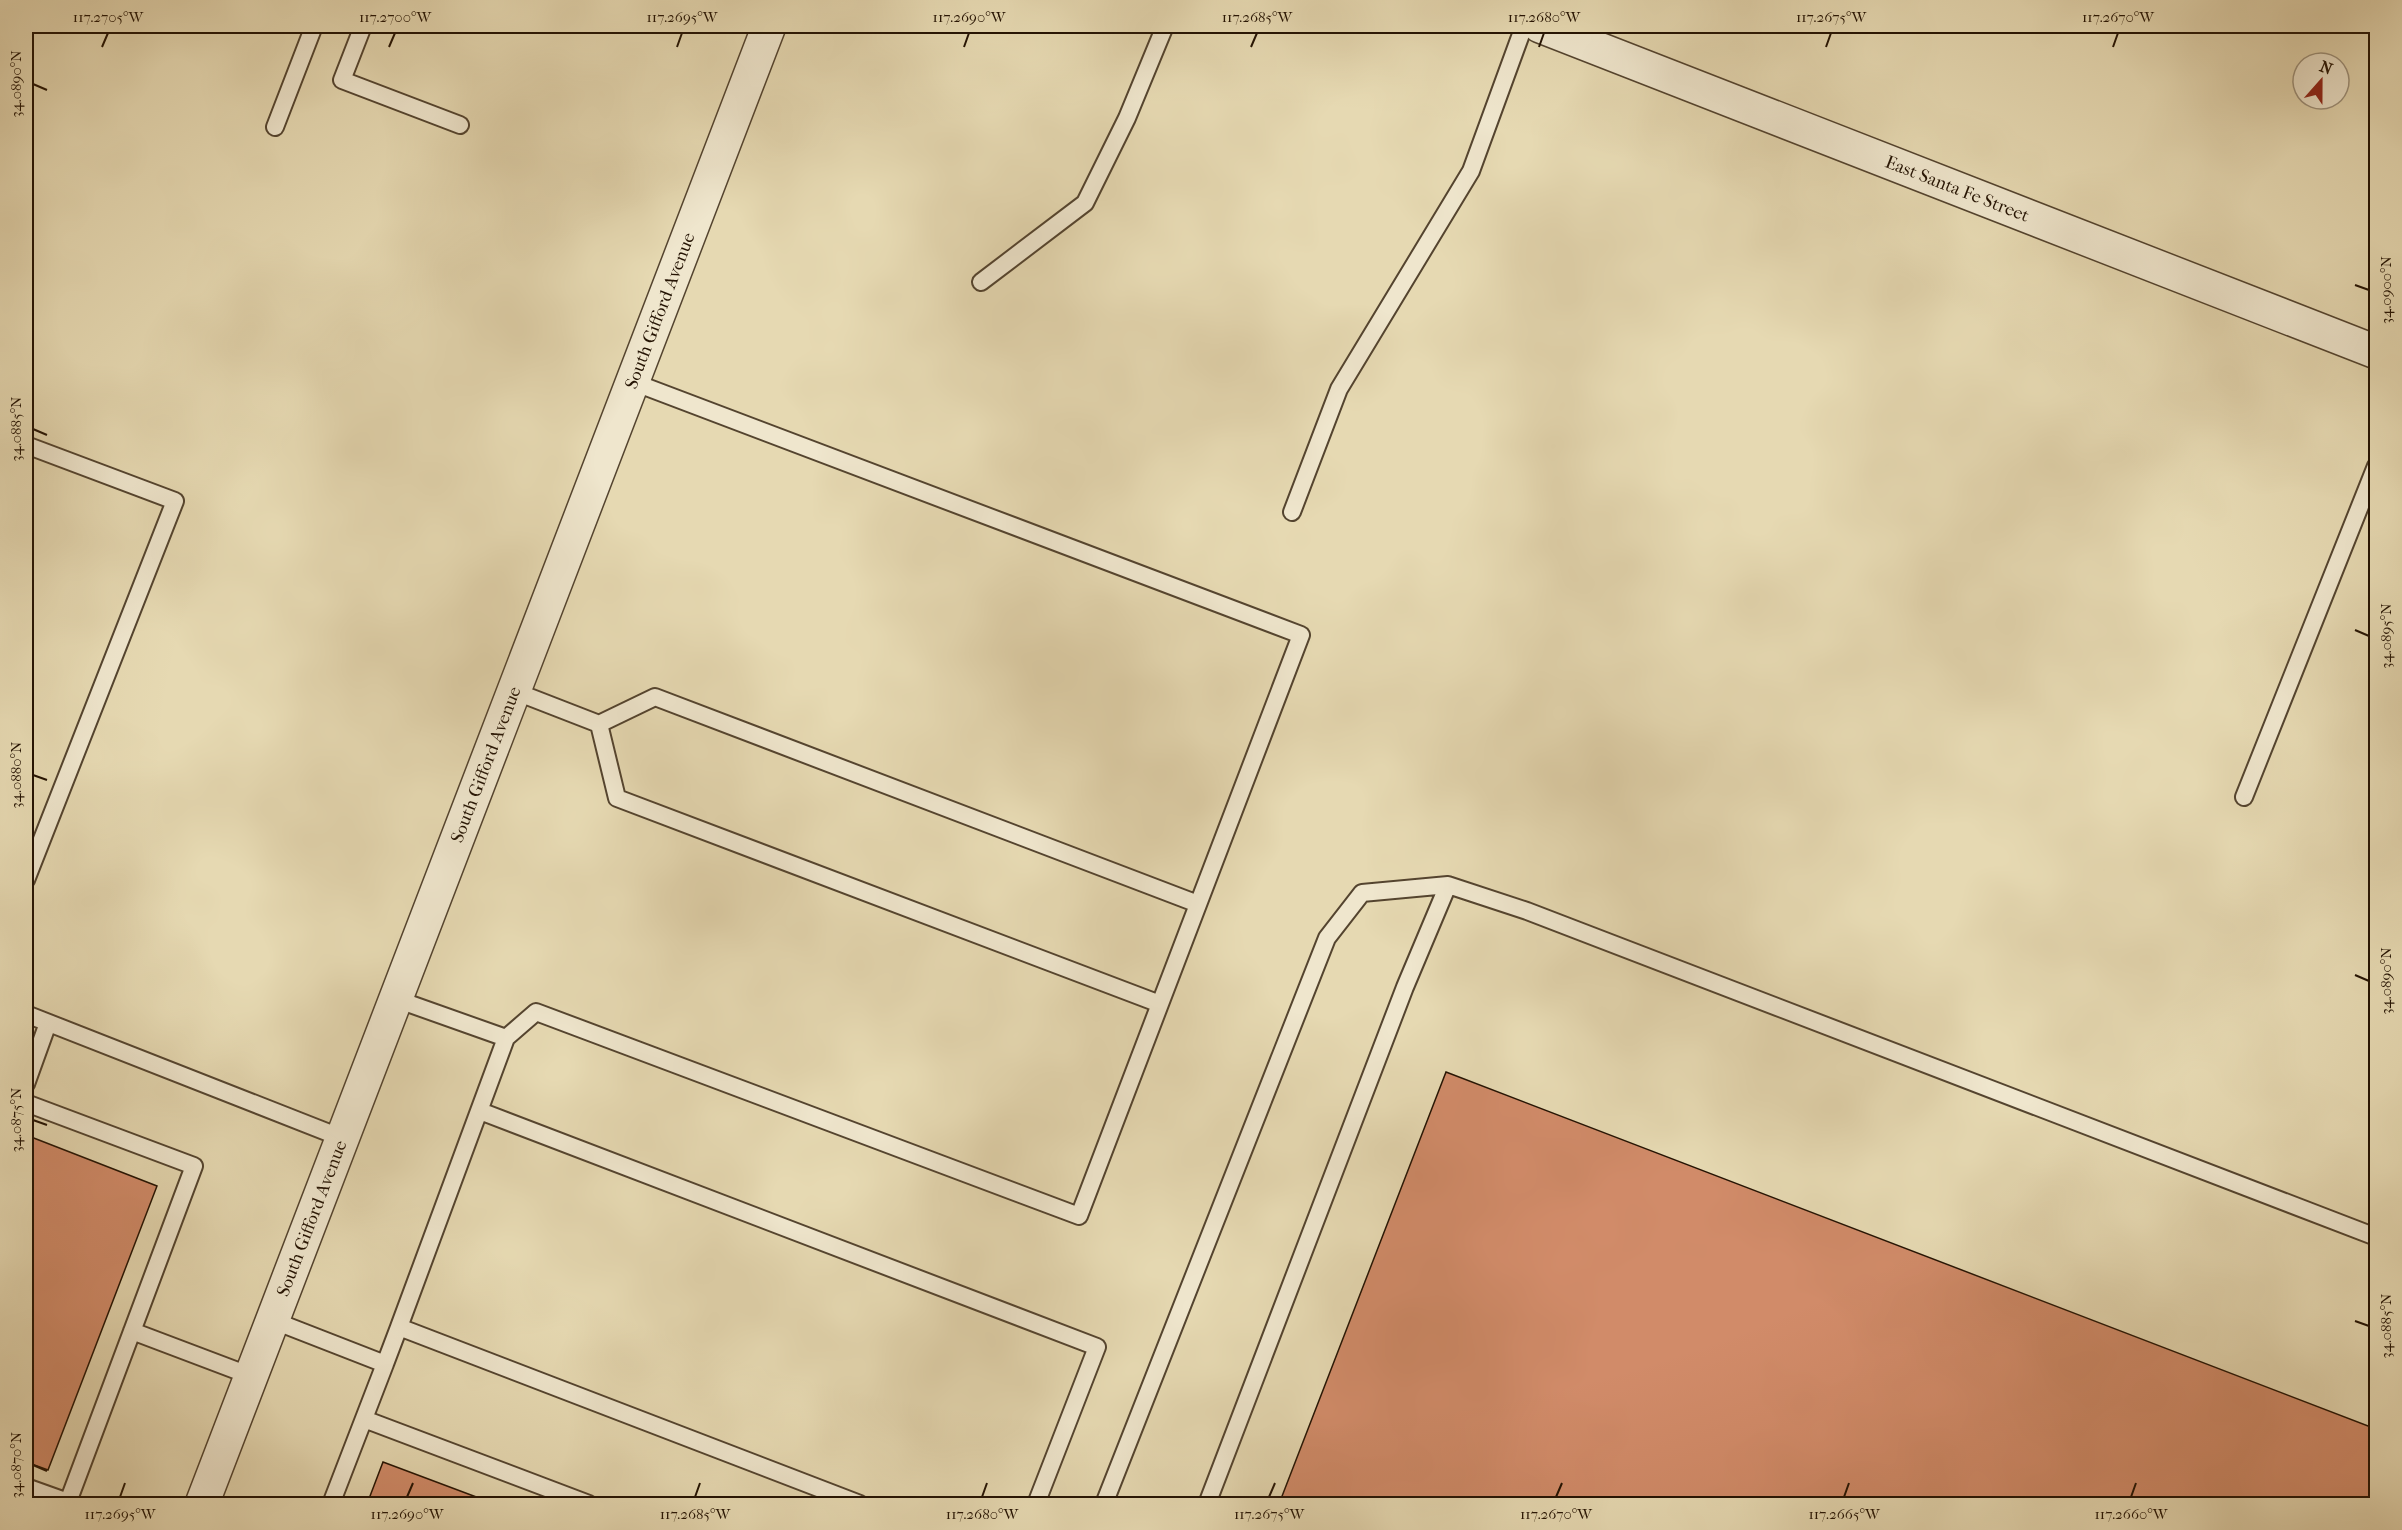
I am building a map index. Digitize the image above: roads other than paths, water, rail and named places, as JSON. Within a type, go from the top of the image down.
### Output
[{"type":"street","name":"South Gifford Avenue","points":[[202,1504],[769,26]]},
{"type":"street","name":"East Santa Fe Street","points":[[1540,26],[2376,352]]},
{"type":"lane","points":[[275,127],[314,26]]},
{"type":"lane","points":[[363,26],[342,80],[460,125]]},
{"type":"lane","points":[[981,282],[1085,203],[1127,118],[1165,26]]},
{"type":"lane","points":[[1292,512],[1339,389],[1471,171],[1524,26]]},
{"type":"lane","points":[[331,1504],[506,1038],[536,1012],[1079,1216],[1301,635],[633,382]]},
{"type":"lane","points":[[26,445],[175,501],[26,880]]},
{"type":"lane","points":[[2244,797],[2376,466]]},
{"type":"lane","points":[[514,691],[599,724],[655,697],[1198,904]]},
{"type":"lane","points":[[599,724],[617,798],[1160,1004]]},
{"type":"lane","points":[[1207,1504],[1401,998],[1448,885]]},
{"type":"lane","points":[[1104,1504],[1327,938],[1362,893],[1448,885],[1539,915],[2376,1237]]},
{"type":"lane","points":[[396,999],[506,1038]]},
{"type":"lane","points":[[26,1014],[342,1138]]},
{"type":"lane","points":[[26,1084],[48,1023]]},
{"type":"lane","points":[[26,1103],[194,1166],[68,1502],[26,1486]]},
{"type":"lane","points":[[480,1111],[1097,1347],[1036,1504]]},
{"type":"lane","points":[[272,1320],[385,1364]]},
{"type":"lane","points":[[399,1327],[860,1504]]},
{"type":"lane","points":[[132,1331],[251,1376]]},
{"type":"lane","points":[[364,1419],[589,1504]]}]
